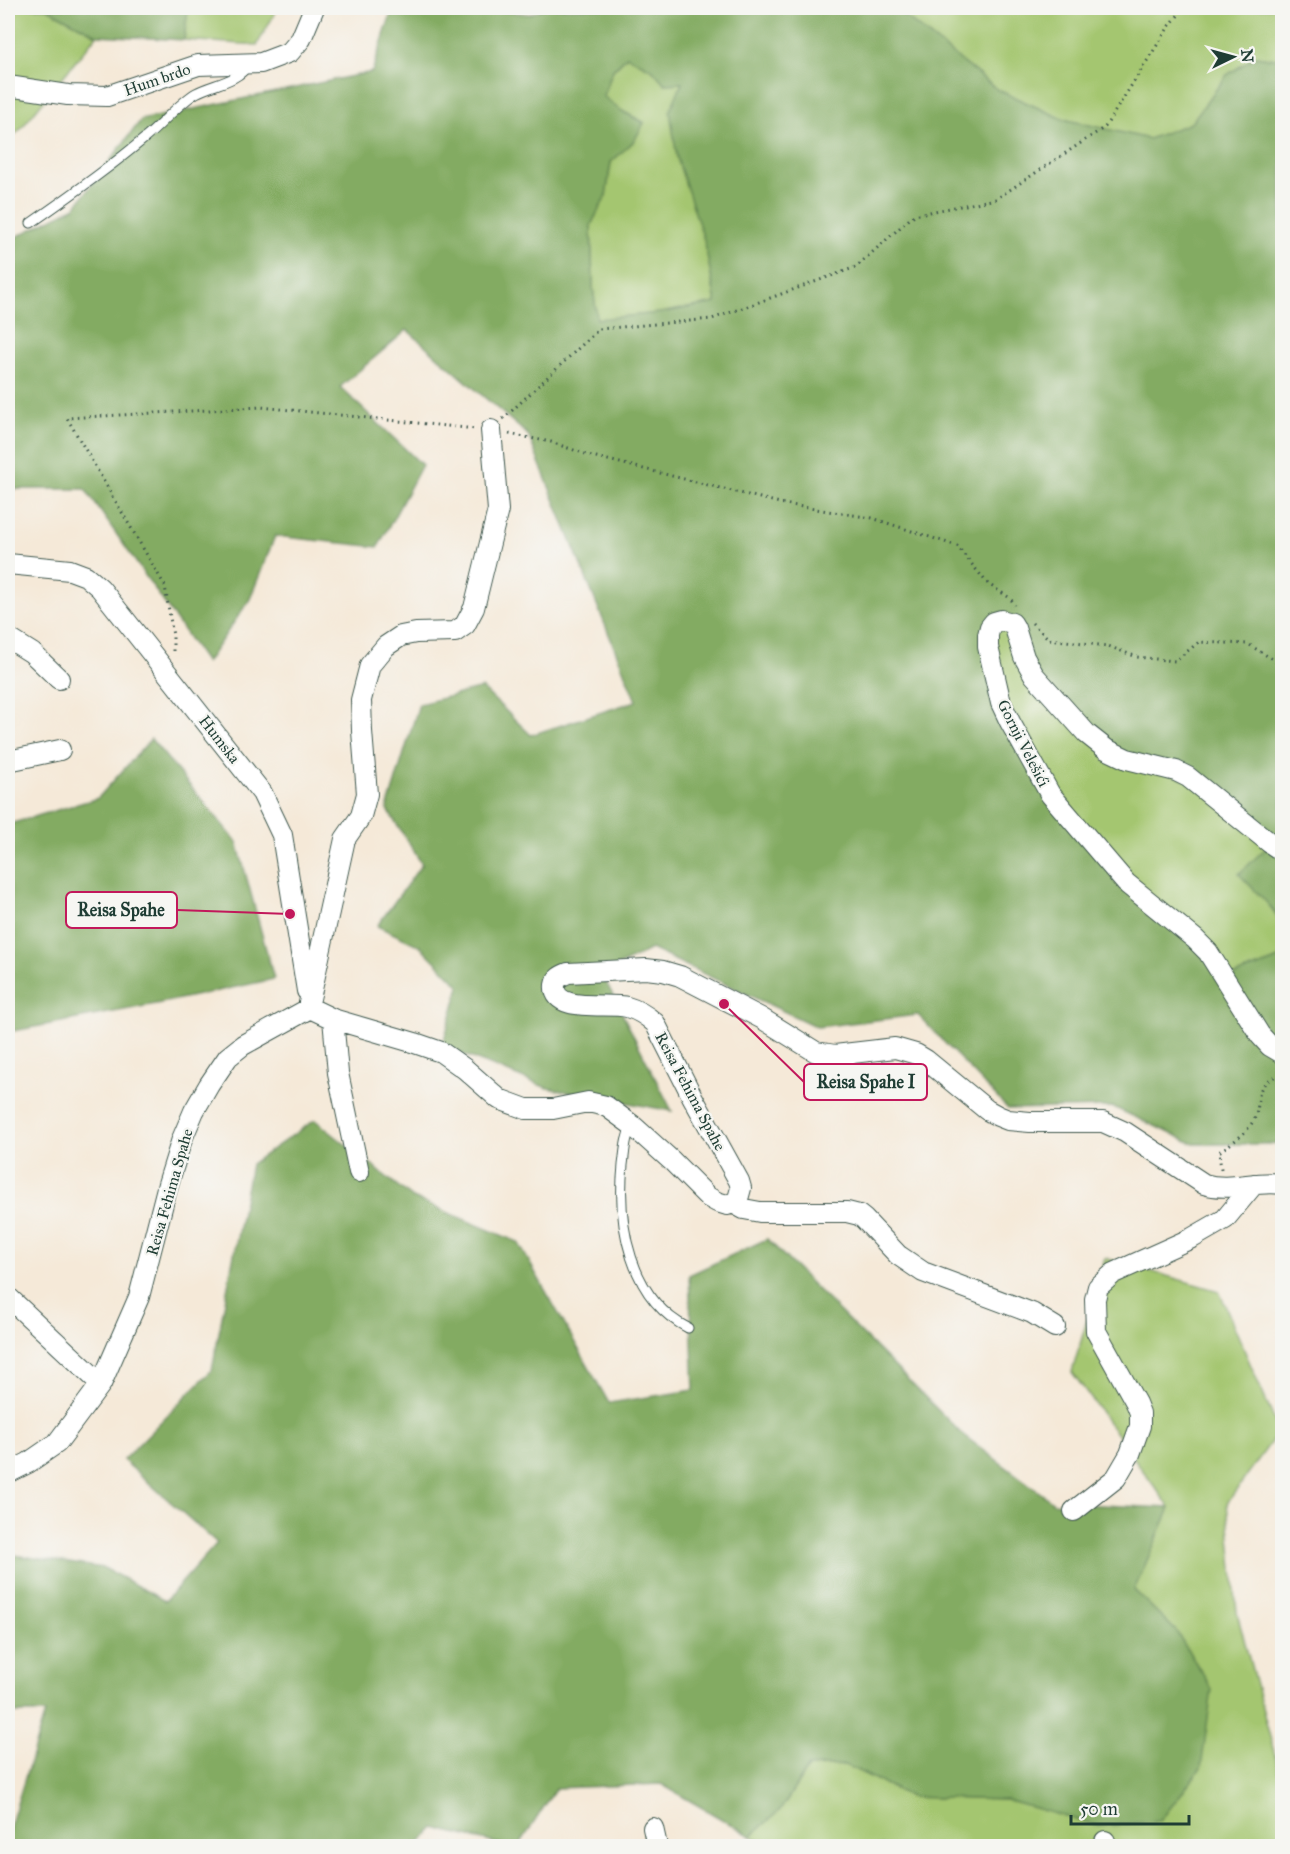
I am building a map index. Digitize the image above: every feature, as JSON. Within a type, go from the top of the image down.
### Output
[{"type":"street","name":"Hum brdo","points":[[8,86],[68,95],[107,96],[198,65],[261,63],[290,52],[301,39],[315,8]]},
{"type":"street","points":[[491,430],[498,510],[474,608],[465,625],[455,632],[416,633],[401,636],[386,646],[370,665],[361,700],[367,794],[361,816],[345,839],[309,1006],[333,1019],[415,1042],[441,1052],[465,1069],[499,1099],[526,1109],[553,1109],[588,1102],[606,1106],[632,1125],[708,1197],[722,1204],[733,1203],[744,1209],[760,1212],[847,1212],[859,1215],[898,1255],[922,1272],[1025,1310],[1055,1327]]},
{"type":"street","name":"Humska","points":[[8,564],[70,570],[86,576],[100,588],[262,793],[282,835],[309,1006]]},
{"type":"street","points":[[1018,621],[1024,657],[1034,675],[1087,734],[1106,749],[1127,759],[1176,771],[1188,777],[1282,851]]},
{"type":"street","name":"Gornji Velešići","points":[[1018,621],[994,622],[988,635],[988,647],[1001,703],[1050,794],[1126,883],[1208,952],[1260,1035],[1270,1046],[1282,1053]]},
{"type":"street","points":[[8,638],[32,653],[59,679]]},
{"type":"street","points":[[8,761],[60,750]]},
{"type":"street","name":"Reisa Fehima Spahe","points":[[733,1203],[740,1194],[741,1188],[735,1173],[655,1023],[644,1014],[624,1006],[573,1004],[561,1001],[556,996],[555,988],[560,976],[568,973],[646,969],[663,971],[680,976],[761,1018],[816,1052],[835,1055],[895,1048],[906,1050],[926,1059],[987,1110],[1008,1120],[1103,1122],[1125,1132],[1195,1179],[1211,1186],[1227,1187],[1272,1182],[1282,1184]]},
{"type":"street","name":"Reisa Fehima Spahe","points":[[8,1473],[28,1463],[57,1443],[101,1384],[139,1297],[182,1139],[194,1111],[228,1057],[243,1045],[309,1006]]},
{"type":"street","points":[[333,1019],[338,1073],[359,1172]]},
{"type":"street","points":[[1074,1511],[1116,1478],[1130,1454],[1140,1426],[1140,1413],[1136,1403],[1096,1330],[1095,1299],[1098,1287],[1114,1273],[1192,1238],[1225,1219],[1254,1184]]},
{"type":"street","points":[[8,1297],[101,1384]]},
{"type":"lane","points":[[31,223],[147,137],[187,99],[212,85],[239,75],[249,63]]},
{"type":"lane","points":[[632,1125],[627,1134],[621,1182],[622,1213],[627,1241],[635,1270],[648,1291],[660,1308],[688,1328]]},
{"type":"path","points":[[491,430],[599,329],[712,319],[856,267],[914,215],[996,199],[1105,128],[1168,28],[1184,8]]},
{"type":"path","points":[[173,680],[173,636],[165,586],[67,418],[261,406],[491,430],[551,442],[588,455],[784,504],[872,518],[957,546],[988,584],[1010,598],[1018,621],[1049,639],[1108,646],[1137,657],[1175,661],[1199,642],[1248,644],[1282,665]]},
{"type":"path","points":[[1227,1187],[1219,1152],[1242,1135],[1254,1121],[1259,1090],[1271,1077],[1282,1074]]},
{"type":"green space","points":[[8,8],[46,8],[97,35],[20,130],[8,140]]},
{"type":"green space","points":[[46,8],[188,8],[184,40],[97,35]]},
{"type":"green space","points":[[188,8],[278,8],[257,45],[184,40]]},
{"type":"green space","points":[[393,8],[474,8],[530,14],[544,8],[894,8],[998,90],[1063,119],[1149,139],[1191,123],[1227,75],[1256,56],[1282,60],[1282,923],[1269,905],[1239,874],[1270,844],[1198,783],[1127,759],[1034,675],[1015,628],[995,622],[995,683],[1050,794],[1225,979],[1282,956],[1282,1144],[1194,1144],[1113,1107],[1008,1109],[918,1015],[817,1027],[651,949],[602,974],[672,1111],[547,1088],[442,1046],[460,986],[420,946],[377,926],[422,864],[387,809],[419,704],[482,688],[531,735],[636,701],[528,435],[407,330],[340,387],[422,465],[378,547],[275,536],[250,599],[206,663],[85,489],[8,489],[8,241],[75,207],[141,120],[372,72]],"holes":[[[627,56],[653,70],[665,84],[682,83],[670,111],[677,158],[705,243],[716,303],[660,313],[597,319],[593,287],[591,225],[606,196],[611,162],[634,141],[644,123],[622,111],[603,96],[613,70]]]},
{"type":"green space","points":[[894,8],[1282,8],[1282,60],[1256,56],[1227,75],[1191,123],[1149,139],[1063,119],[998,90]]},
{"type":"green space","points":[[627,56],[653,70],[665,84],[682,83],[716,303],[660,313],[597,320],[593,287],[591,225],[606,196],[611,162],[634,141],[644,122],[622,111],[603,97],[613,70]]},
{"type":"green space","points":[[994,622],[1176,771],[1270,843],[1269,905],[1282,923],[1282,956],[1225,979],[1126,883],[1010,722],[990,627]]},
{"type":"green space","points":[[151,739],[237,842],[274,979],[14,1031],[8,1020],[8,823],[98,798]]},
{"type":"green space","points":[[315,1120],[413,1198],[518,1242],[609,1403],[694,1390],[689,1275],[767,1239],[962,1434],[1054,1503],[1170,1508],[1134,1590],[1176,1631],[1212,1689],[1201,1768],[1160,1821],[1099,1826],[1006,1800],[911,1797],[846,1765],[808,1767],[781,1809],[751,1836],[661,1784],[556,1788],[519,1846],[507,1846],[434,1828],[417,1846],[8,1846],[8,1833],[45,1713],[8,1713],[8,1554],[104,1568],[165,1601],[217,1543],[123,1460],[212,1370],[251,1164]]},
{"type":"green space","points":[[1105,1258],[1219,1291],[1279,1431],[1227,1503],[1237,1613],[1282,1782],[1282,1846],[770,1846],[751,1836],[781,1809],[808,1767],[846,1765],[911,1797],[1006,1800],[1099,1826],[1160,1821],[1201,1768],[1176,1631],[1134,1590],[1170,1508],[1072,1372]]},
{"type":"place","name":"Reisa Spahe","points":[[290,914]]},
{"type":"place","name":"Reisa Spahe I","points":[[724,1004]]}]
